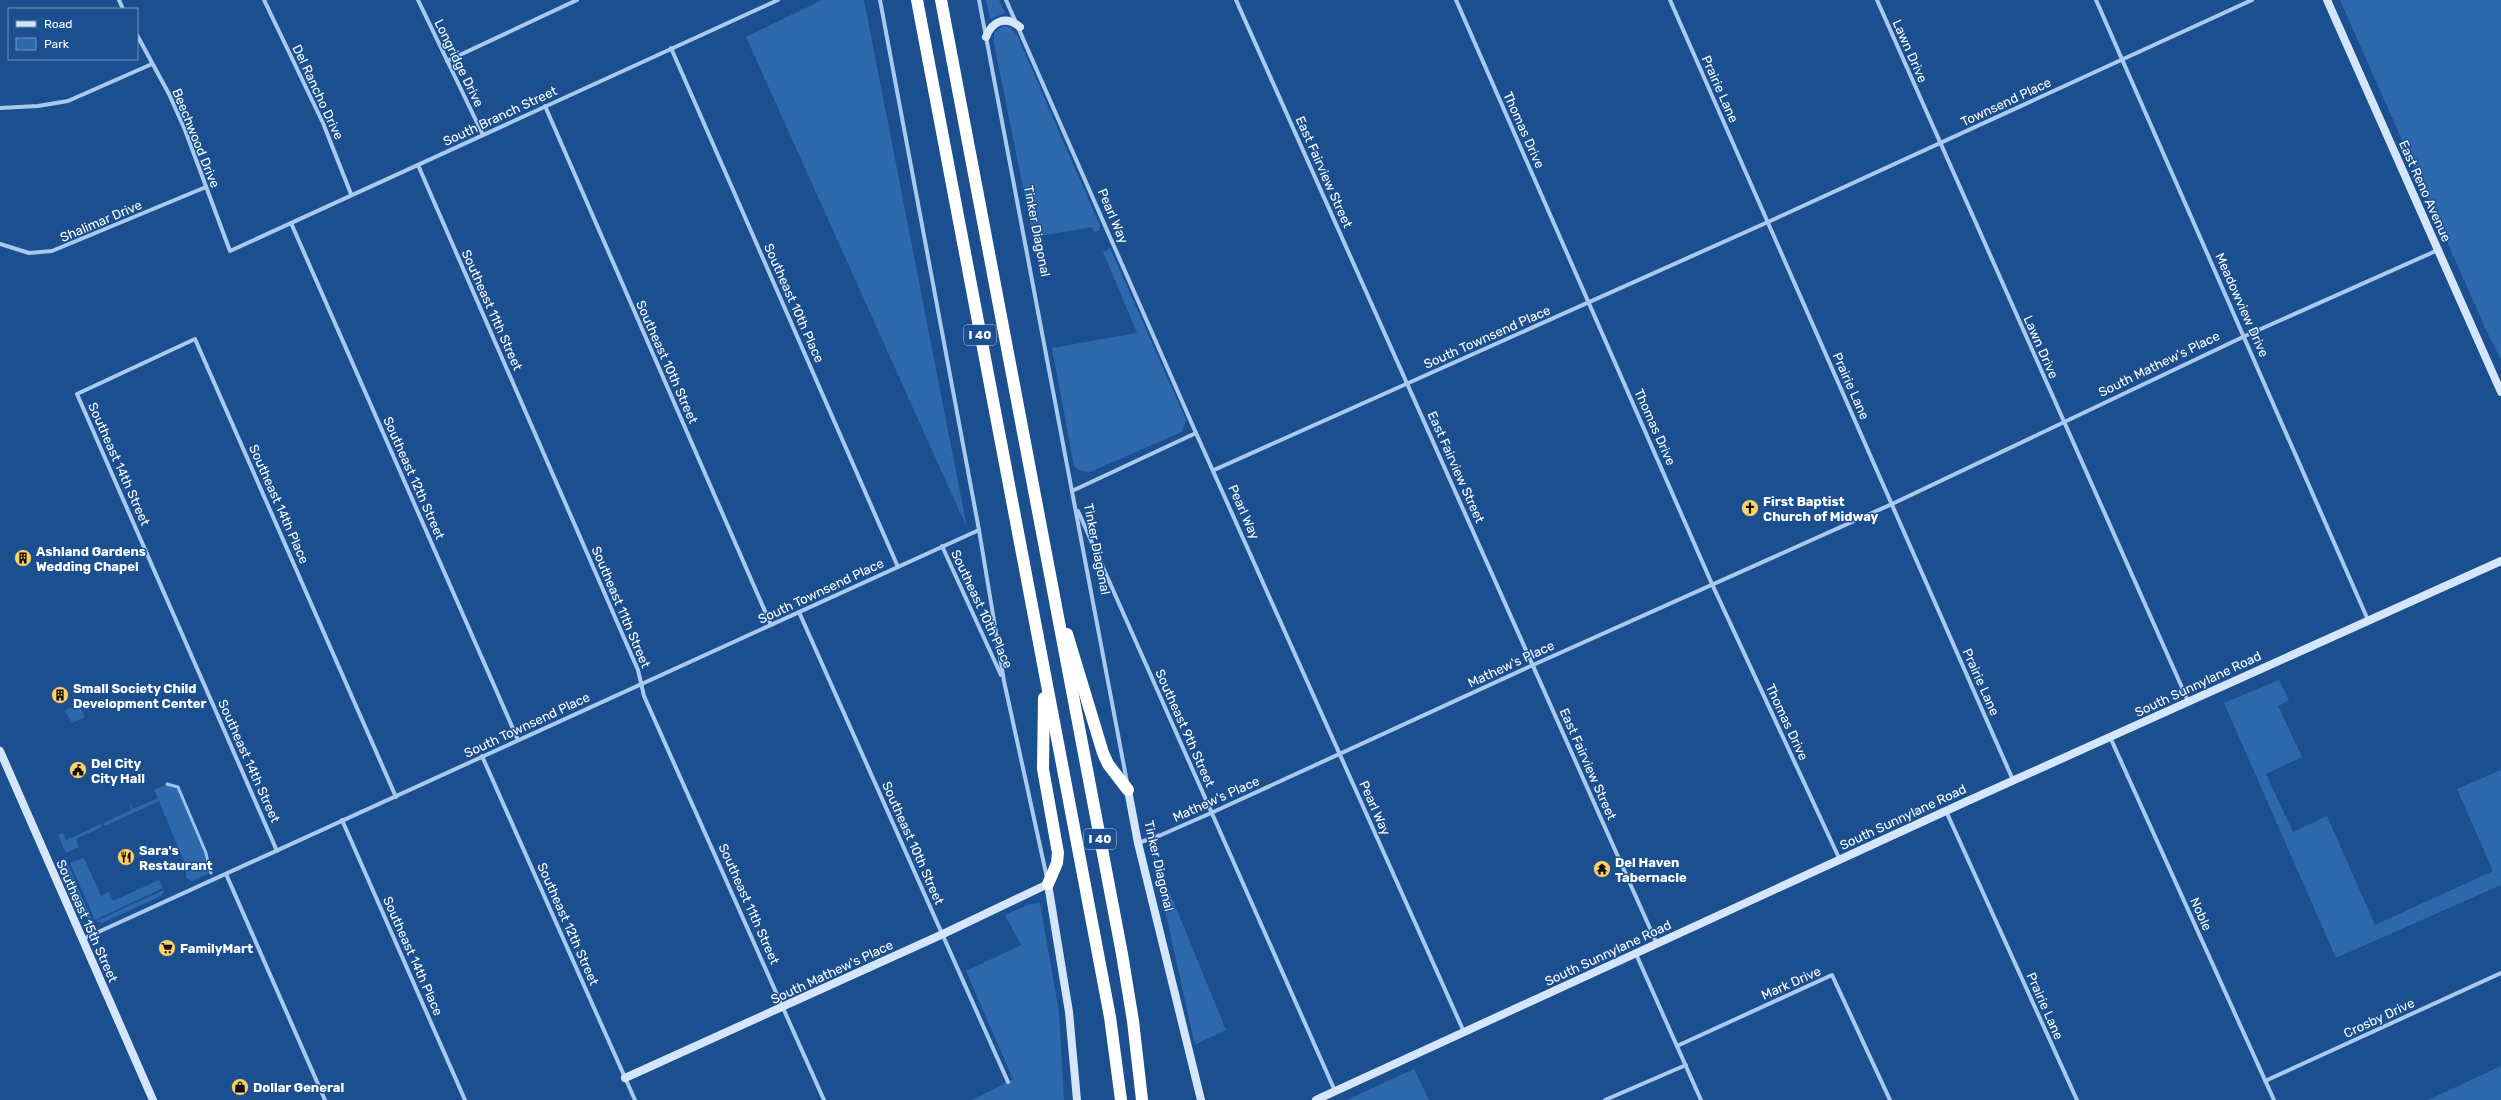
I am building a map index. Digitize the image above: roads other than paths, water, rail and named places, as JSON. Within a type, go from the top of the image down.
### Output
[{"type":"highway","name":"I 40","points":[[917,0],[1110,1017],[1121,1100]]},
{"type":"highway","name":"I 40","points":[[941,0],[1122,954],[1142,1100]]},
{"type":"highway","points":[[1050,579],[1103,753],[1108,764],[1128,790]]},
{"type":"highway","points":[[1044,670],[1043,769],[1058,853],[1057,863],[1048,884]]},
{"type":"main road","name":"East Reno Avenue","points":[[2326,0],[2501,392]]},
{"type":"main road","points":[[986,37],[992,27],[999,21],[1011,21],[1020,27]]},
{"type":"main road","name":"South Sunnylane Road","points":[[1316,1100],[1326,1098],[1335,1091],[2013,780],[2501,561]]},
{"type":"main road","name":"Southeast 15th Street","points":[[0,751],[3,765],[153,1100]]},
{"type":"main road","name":"Tinker Diagonal","points":[[1128,790],[1138,843],[1201,1100]]},
{"type":"main road","points":[[1048,884],[1069,1012],[1077,1100]]},
{"type":"main road","name":"South Mathew's Place","points":[[625,1078],[784,1007],[1048,884]]},
{"type":"street","name":"Del Rancho Drive","points":[[264,0],[323,123],[351,194]]},
{"type":"street","name":"Longridge Drive","points":[[418,0],[482,135]]},
{"type":"street","points":[[447,60],[577,0]]},
{"type":"street","name":"South Branch Street","points":[[230,251],[351,194],[418,166],[482,135],[778,0]]},
{"type":"street","points":[[880,0],[979,530],[1004,681],[1048,884]]},
{"type":"street","name":"Tinker Diagonal","points":[[980,0],[1128,790]]},
{"type":"street","name":"Pearl Way","points":[[1006,0],[1020,27],[1196,433],[1214,470],[1464,1032]]},
{"type":"street","name":"East Fairview Street","points":[[1236,0],[1408,382],[1657,944]]},
{"type":"street","name":"Thomas Drive","points":[[1456,0],[1712,584],[1840,860]]},
{"type":"street","name":"Prairie Lane","points":[[1670,0],[2013,780]]},
{"type":"street","name":"Lawn Drive","points":[[1877,0],[2188,701]]},
{"type":"street","name":"Meadowview Drive","points":[[2096,0],[2245,336],[2368,620]]},
{"type":"street","name":"Townsend Place","points":[[1768,222],[1940,144],[2122,58],[2252,0]]},
{"type":"street","name":"Beechwood Drive","points":[[138,37],[169,94],[185,130],[230,251]]},
{"type":"street","name":"Southeast 10th Place","points":[[671,48],[898,567]]},
{"type":"street","points":[[0,108],[38,106],[68,100],[152,64]]},
{"type":"street","name":"Southeast 10th Street","points":[[545,106],[771,625]]},
{"type":"street","name":"Southeast 11th Street","points":[[418,166],[638,670],[644,696],[784,1007],[824,1100]]},
{"type":"street","name":"Shalimar Drive","points":[[0,244],[30,253],[52,251],[206,187]]},
{"type":"street","name":"South Townsend Place","points":[[1214,470],[1408,382],[1590,303],[1768,222]]},
{"type":"street","name":"Southeast 12th Street","points":[[291,223],[518,740]]},
{"type":"street","name":"South Mathew's Place","points":[[1892,504],[2245,336],[2438,250]]},
{"type":"street","name":"Southeast 14th Place","points":[[77,394],[196,339],[396,797]]},
{"type":"street","name":"Southeast 14th Street","points":[[77,394],[277,851]]},
{"type":"street","points":[[1072,491],[1196,433]]},
{"type":"street","name":"Southeast 9th Street","points":[[1075,504],[1335,1091]]},
{"type":"street","name":"Mathew's Place","points":[[1138,843],[1161,835],[1212,813],[1533,665],[1892,504]]},
{"type":"street","name":"South Townsend Place","points":[[82,939],[979,530]]},
{"type":"street","name":"Southeast 10th Place","points":[[942,546],[1004,681]]},
{"type":"street","name":"Southeast 10th Street","points":[[799,612],[1008,1082]]},
{"type":"street","name":"Noble","points":[[2110,737],[2274,1100]]},
{"type":"street","name":"Southeast 12th Street","points":[[482,756],[635,1100]]},
{"type":"street","name":"Prairie Lane","points":[[1946,811],[2077,1100]]},
{"type":"street","name":"Southeast 14th Place","points":[[342,820],[465,1100]]},
{"type":"street","points":[[226,874],[325,1100]]},
{"type":"street","points":[[1636,953],[1702,1100]]},
{"type":"street","name":"Crosby Drive","points":[[2265,1081],[2501,973]]},
{"type":"street","name":"Mark Drive","points":[[1677,1046],[1832,975],[1890,1100]]},
{"type":"street","points":[[1605,1100],[1686,1065]]},
{"type":"waterway","points":[[167,784],[178,787],[206,853],[209,868]]},
{"type":"place","name":"First Baptist Church of Midway","points":[[1750,508]]},
{"type":"place","name":"Ashland Gardens Wedding Chapel","points":[[23,558]]},
{"type":"place","name":"Small Society Child Development Center","points":[[60,695]]},
{"type":"place","name":"Del City City Hall","points":[[78,770]]},
{"type":"place","name":"Sara's Restaurant","points":[[126,857]]},
{"type":"place","name":"Del Haven Tabernacle","points":[[1602,869]]},
{"type":"place","name":"FamilyMart","points":[[167,948]]},
{"type":"place","name":"Dollar General","points":[[240,1087]]}]
